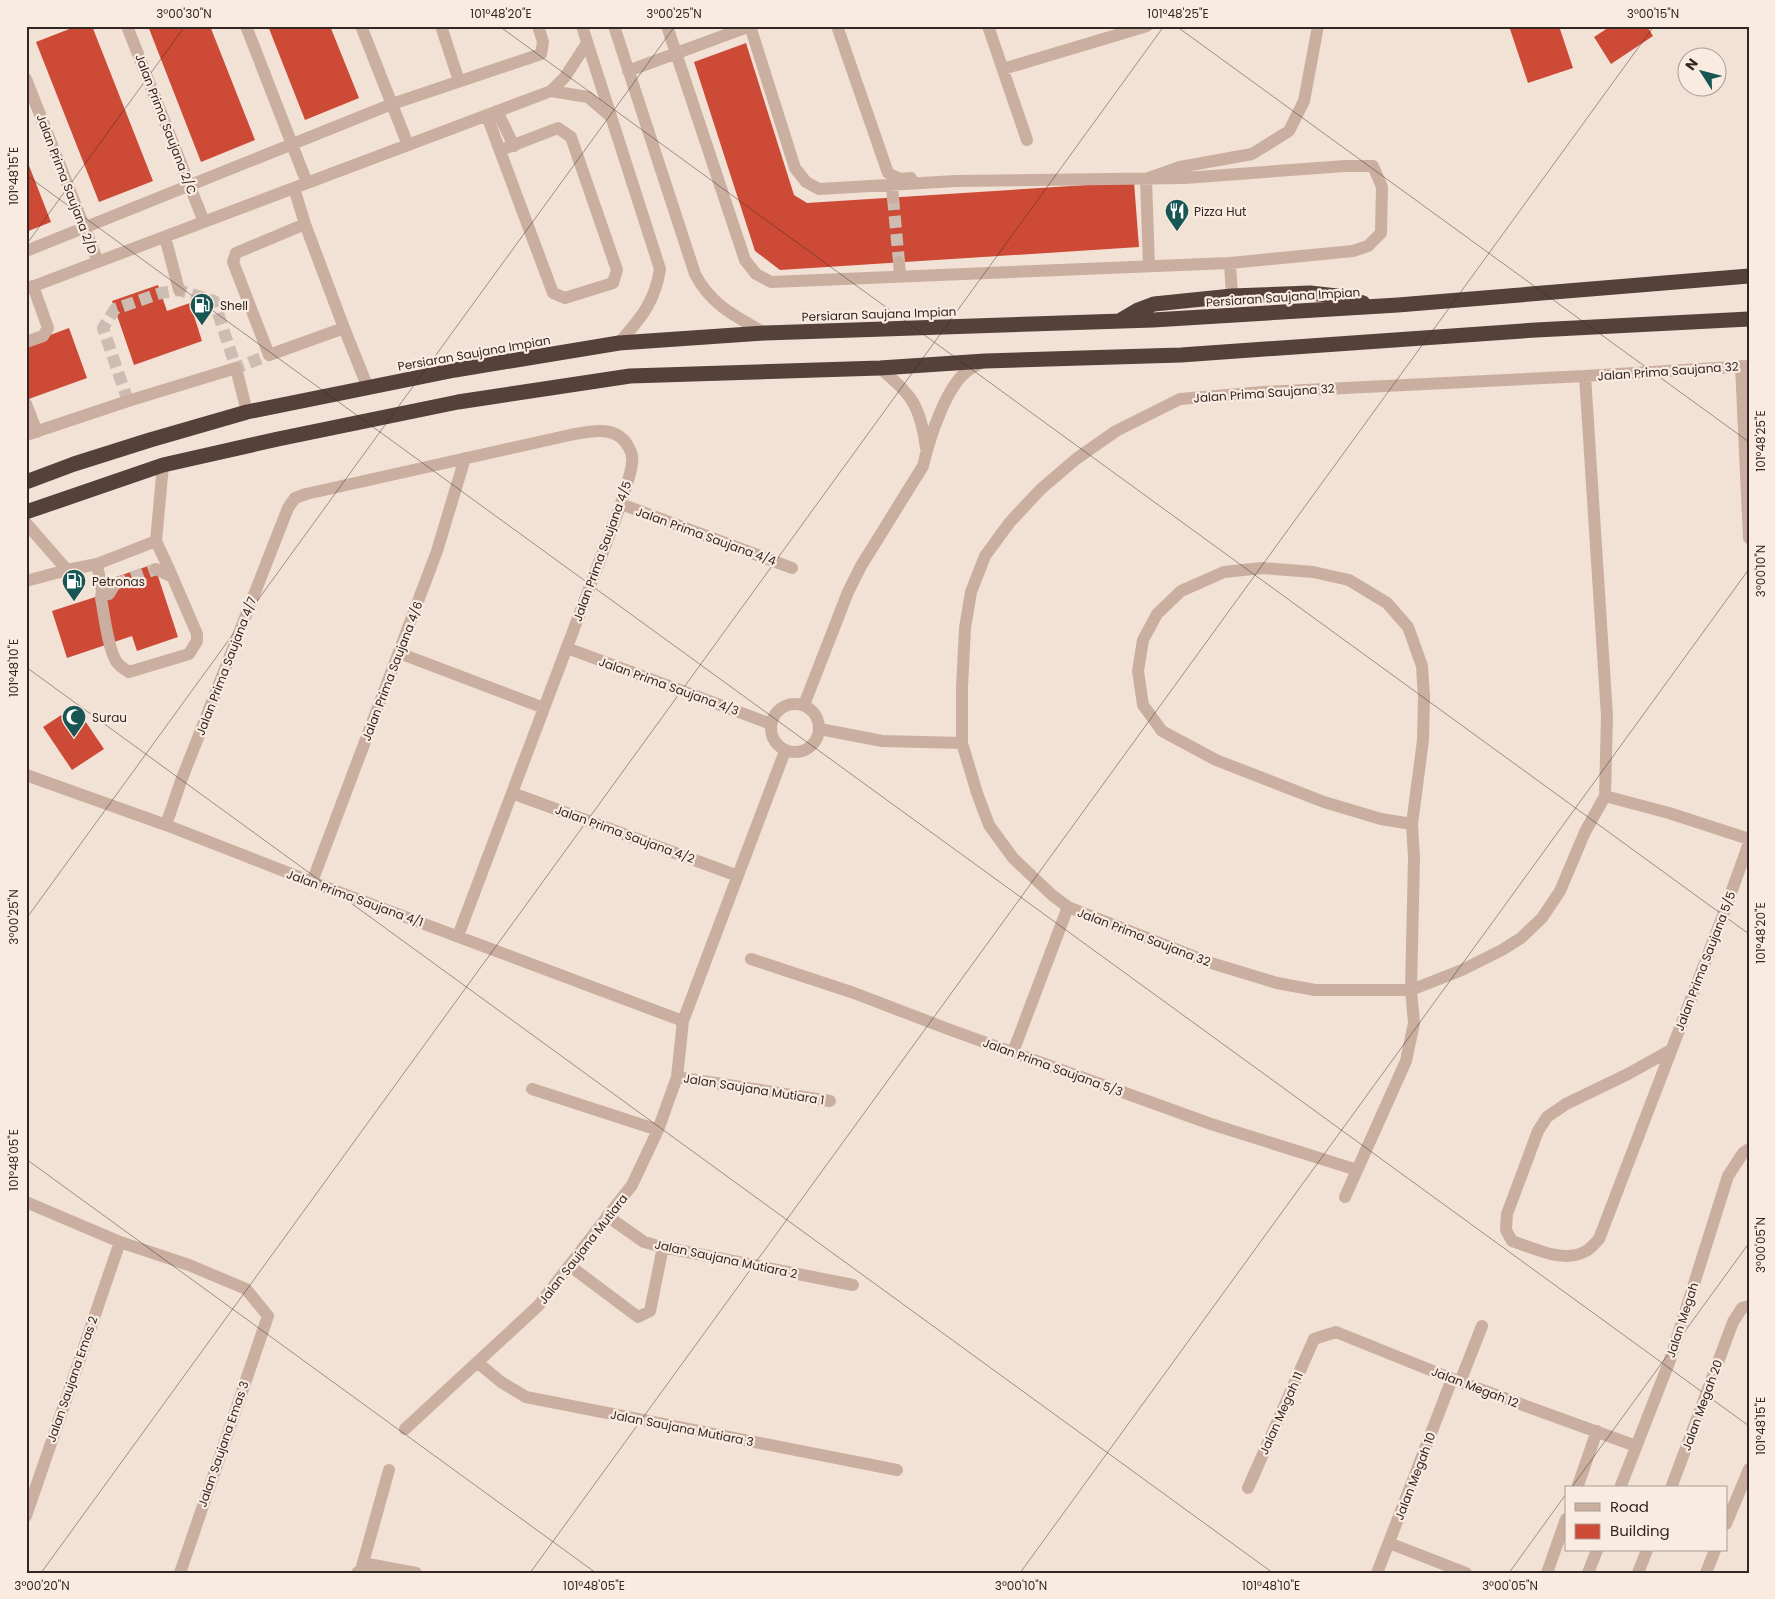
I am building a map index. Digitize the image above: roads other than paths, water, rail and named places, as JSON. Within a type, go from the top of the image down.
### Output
[{"type":"highway","name":"Persiaran Saujana Impian","points":[[26,482],[102,455],[247,412],[455,370],[619,343],[764,333],[1118,322],[1372,306],[1749,276]]},
{"type":"highway","points":[[1118,322],[1138,310],[1154,304],[1232,296],[1310,293],[1337,296],[1372,306]]},
{"type":"highway","points":[[26,512],[164,466],[278,439],[458,402],[630,376],[880,368],[985,361],[1181,355],[1536,330],[1749,319]]},
{"type":"street","name":"Jalan Prima Saujana 2/C","points":[[127,26],[204,222]]},
{"type":"street","points":[[246,26],[308,183]]},
{"type":"street","points":[[361,26],[408,145]]},
{"type":"street","points":[[441,26],[459,81]]},
{"type":"street","points":[[26,251],[392,104],[542,54],[543,42],[538,26]]},
{"type":"street","points":[[582,26],[660,269],[658,287],[650,303],[638,321],[619,343]]},
{"type":"street","points":[[614,26],[695,274],[702,287],[716,303],[764,333]]},
{"type":"street","points":[[628,71],[676,53],[750,26],[795,168],[806,182],[819,190],[893,192],[956,180],[1184,178],[1344,166],[1373,166],[1382,187],[1381,233],[1368,246],[1353,251],[1230,263],[771,282],[756,274],[745,260],[676,53],[667,26]]},
{"type":"street","points":[[837,26],[888,173],[900,178],[948,174]]},
{"type":"street","points":[[988,26],[1027,140]]},
{"type":"street","points":[[1003,69],[1147,26]]},
{"type":"street","points":[[1146,179],[1180,167],[1252,154],[1290,131],[1304,101],[1318,26]]},
{"type":"street","points":[[26,342],[43,336],[48,328],[30,288],[551,92],[565,77],[587,43]]},
{"type":"street","name":"Jalan Prima Saujana 2/D","points":[[26,79],[98,262]]},
{"type":"street","points":[[551,92],[588,97],[611,117]]},
{"type":"street","points":[[492,114],[514,146]]},
{"type":"street","points":[[492,114],[501,150],[553,293],[565,298],[613,283],[617,270],[571,137],[558,128],[501,150]]},
{"type":"street","points":[[1146,179],[1149,266]]},
{"type":"street","points":[[294,188],[305,224],[368,388]]},
{"type":"street","points":[[305,224],[236,253],[233,262],[269,355],[344,328]]},
{"type":"street","points":[[165,237],[179,290]]},
{"type":"street","points":[[899,262],[900,277]]},
{"type":"street","points":[[1230,263],[1232,296]]},
{"type":"street","points":[[804,705],[852,584],[884,527],[924,466],[927,450],[946,400],[954,385],[966,372],[985,361]]},
{"type":"street","points":[[1745,366],[1749,538]]},
{"type":"street","name":"Jalan Prima Saujana 32","points":[[1411,990],[1315,990],[1278,982],[1211,963],[1068,907],[1052,895],[1013,858],[989,825],[976,793],[962,744],[965,628],[971,592],[985,556],[1010,522],[1042,489],[1076,459],[1116,431],[1180,399],[1263,392],[1745,366]]},
{"type":"street","points":[[26,404],[32,434],[128,401],[236,368],[247,412]]},
{"type":"street","points":[[880,368],[909,394],[918,410],[924,429],[927,450]]},
{"type":"street","points":[[1411,990],[1462,970],[1502,950],[1521,938],[1542,918],[1560,891],[1604,796],[1607,716],[1585,376]]},
{"type":"street","name":"Jalan Prima Saujana 4/5","points":[[288,508],[295,498],[306,494],[588,432],[603,430],[612,432],[620,436],[632,454],[632,464],[621,504],[458,936]]},
{"type":"street","name":"Jalan Prima Saujana 4/6","points":[[312,882],[437,551],[466,458]]},
{"type":"street","points":[[97,564],[102,591],[100,598],[112,652],[116,662],[122,668],[129,672],[189,654],[198,641],[197,634],[170,569],[156,541],[164,466]]},
{"type":"street","name":"Jalan Prima Saujana 4/4","points":[[621,504],[792,568]]},
{"type":"street","name":"Jalan Prima Saujana 4/7","points":[[166,825],[188,762],[288,508]]},
{"type":"street","points":[[26,523],[67,570]]},
{"type":"street","points":[[26,581],[97,564],[156,541]]},
{"type":"street","points":[[1345,1197],[1406,1061],[1414,1022],[1411,990],[1414,858],[1412,824],[1423,740],[1424,697],[1422,666],[1408,628],[1387,603],[1350,580],[1313,572],[1262,568],[1224,572],[1181,591],[1156,614],[1143,640],[1138,671],[1143,705],[1162,731],[1216,760],[1324,802],[1381,819],[1412,824]]},
{"type":"street","points":[[156,569],[168,575],[170,569]]},
{"type":"street","points":[[102,591],[109,594],[115,584]]},
{"type":"street","name":"Jalan Prima Saujana 4/3","points":[[567,648],[771,724]]},
{"type":"street","points":[[399,653],[544,708]]},
{"type":"street","points":[[790,704],[804,705],[818,717],[819,737],[808,750],[792,753],[785,751],[774,741],[771,724],[776,714],[782,708],[790,704]]},
{"type":"street","points":[[820,729],[882,741],[962,744]]},
{"type":"street","name":"Jalan Saujana Mutiara","points":[[404,1429],[538,1306],[632,1185],[658,1130],[677,1077],[683,1021],[785,751]]},
{"type":"street","name":"Jalan Prima Saujana 4/1","points":[[26,775],[166,825],[312,882],[683,1021]]},
{"type":"street","name":"Jalan Prima Saujana 4/2","points":[[512,793],[738,876]]},
{"type":"street","points":[[1604,796],[1670,813],[1749,839]]},
{"type":"street","name":"Jalan Prima Saujana 5/5","points":[[1671,1050],[1628,1074],[1566,1104],[1547,1117],[1538,1132],[1507,1214],[1506,1230],[1512,1241],[1555,1254],[1570,1256],[1586,1252],[1599,1239],[1671,1050],[1749,842]]},
{"type":"street","points":[[1013,1052],[1068,907]]},
{"type":"street","name":"Jalan Prima Saujana 5/3","points":[[752,959],[854,993],[948,1030],[1211,1124],[1357,1170]]},
{"type":"street","name":"Jalan Saujana Mutiara 1","points":[[677,1077],[830,1101]]},
{"type":"street","points":[[532,1089],[658,1130]]},
{"type":"street","name":"Jalan Megah","points":[[1621,1486],[1670,1360],[1728,1176],[1746,1151]]},
{"type":"street","points":[[26,1202],[120,1242]]},
{"type":"street","name":"Jalan Saujana Mutiara 2","points":[[608,1216],[644,1242],[852,1285]]},
{"type":"street","name":"Jalan Saujana Emas 3","points":[[120,1242],[188,1265],[246,1290],[268,1316],[180,1573]]},
{"type":"street","name":"Jalan Saujana Emas 2","points":[[26,1516],[120,1242]]},
{"type":"street","points":[[570,1266],[638,1317],[650,1312],[663,1247]]},
{"type":"street","name":"Jalan Megah 20","points":[[1672,1486],[1733,1322],[1742,1308],[1749,1306]]},
{"type":"street","name":"Jalan Megah 10","points":[[1378,1573],[1456,1381],[1482,1326]]},
{"type":"street","name":"Jalan Megah 12","points":[[1314,1339],[1336,1332],[1456,1381],[1636,1446]]},
{"type":"street","name":"Jalan Megah 11","points":[[1248,1488],[1314,1339]]},
{"type":"street","name":"Jalan Saujana Mutiara 3","points":[[477,1362],[501,1382],[526,1397],[896,1470]]},
{"type":"street","points":[[1578,1486],[1597,1432]]},
{"type":"street","points":[[1728,1519],[1749,1469]]},
{"type":"street","points":[[359,1571],[389,1470]]},
{"type":"street","points":[[1547,1573],[1565,1522]]},
{"type":"street","points":[[1389,1544],[1466,1573]]},
{"type":"street","points":[[1588,1573],[1596,1552]]},
{"type":"street","points":[[1640,1572],[1646,1552]]},
{"type":"street","points":[[1706,1573],[1714,1552]]},
{"type":"street","points":[[359,1571],[368,1564],[416,1573]]},
{"type":"tunnel","points":[[893,198],[899,262]]},
{"type":"tunnel","points":[[128,401],[103,328],[115,309],[161,293],[179,290],[214,301],[236,368],[269,355]]},
{"type":"tunnel","points":[[115,584],[156,569]]},
{"type":"place","name":"Pizza Hut","points":[[1177,232]]},
{"type":"place","name":"Shell","points":[[202,326]]},
{"type":"place","name":"Petronas","points":[[74,602]]},
{"type":"place","name":"Surau","points":[[74,738]]}]
